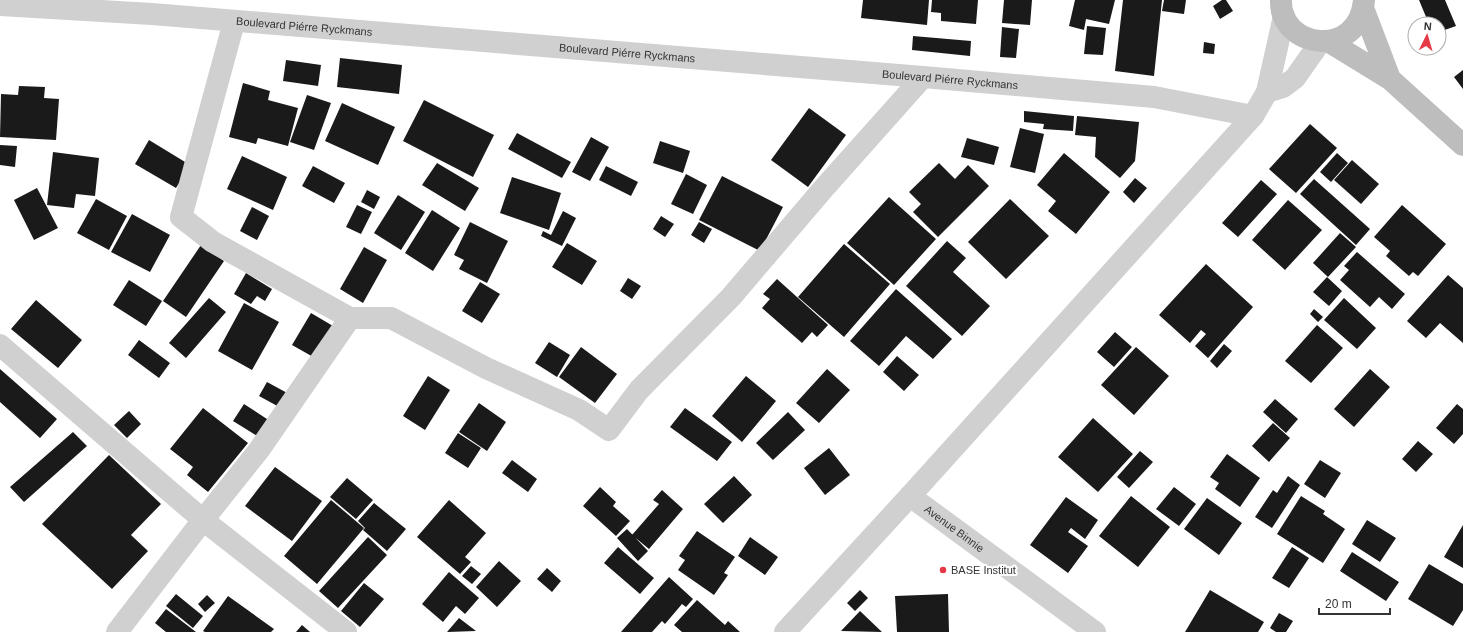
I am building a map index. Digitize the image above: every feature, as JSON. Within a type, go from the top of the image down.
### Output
[{"type":"street","points":[[1282,8],[1292,30],[1306,38],[1324,41],[1340,38],[1351,30],[1359,20],[1364,4]]},
{"type":"street","points":[[1364,4],[1390,79]]},
{"type":"street","name":"Boulevard Piérre Ryckmans","points":[[0,5],[152,14],[234,22],[1154,97],[1253,116]]},
{"type":"street","points":[[785,632],[910,496],[1253,116],[1268,92],[1282,8]]},
{"type":"street","points":[[234,22],[181,217],[213,242],[350,318],[391,318],[486,368],[579,410],[609,430],[639,390],[731,297],[824,188],[923,77]]},
{"type":"street","points":[[1324,41],[1390,79],[1463,145]]},
{"type":"street","points":[[1268,92],[1283,87],[1295,78],[1324,41]]},
{"type":"street","points":[[117,632],[259,450],[350,318]]},
{"type":"street","points":[[0,345],[204,520],[346,632]]},
{"type":"street","name":"Avenue Binnie","points":[[910,496],[1095,632]]},
{"type":"building","points":[[863,0],[929,0],[927,25],[861,18]]},
{"type":"building","points":[[932,0],[978,0],[976,24],[941,21],[941,13],[931,12]]},
{"type":"building","points":[[1004,0],[1032,0],[1030,25],[1002,23]]},
{"type":"building","points":[[1075,0],[1115,0],[1109,24],[1086,19],[1084,30],[1069,26]]},
{"type":"building","points":[[1123,0],[1162,0],[1154,76],[1115,71]]},
{"type":"building","points":[[1164,0],[1186,0],[1184,14],[1162,11]]},
{"type":"building","points":[[1222,0],[1226,0],[1233,11],[1220,19],[1213,6]]},
{"type":"building","points":[[1419,0],[1445,0],[1456,26],[1447,29],[1447,16],[1426,16]]},
{"type":"building","points":[[1087,26],[1106,28],[1103,55],[1084,54]]},
{"type":"building","points":[[1002,27],[1019,29],[1016,58],[1000,57]]},
{"type":"building","points":[[913,36],[971,41],[970,56],[912,50]]},
{"type":"building","points":[[1204,42],[1215,44],[1214,54],[1203,53]]},
{"type":"building","points":[[340,58],[402,65],[399,94],[337,87]]},
{"type":"building","points":[[286,60],[321,65],[318,86],[283,81]]},
{"type":"building","points":[[1463,70],[1463,89],[1454,77]]},
{"type":"building","points":[[243,83],[270,91],[268,100],[298,108],[288,146],[258,138],[256,144],[229,137]]},
{"type":"building","points":[[19,86],[45,87],[44,98],[59,99],[56,140],[0,137],[1,94],[18,95]]},
{"type":"building","points":[[307,95],[331,103],[314,150],[290,142]]},
{"type":"building","points":[[424,100],[494,135],[473,177],[403,141]]},
{"type":"building","points":[[342,103],[395,127],[378,165],[325,141]]},
{"type":"building","points":[[809,108],[846,135],[808,187],[771,160]]},
{"type":"building","points":[[1024,111],[1074,116],[1073,131],[1043,129],[1044,124],[1024,122]]},
{"type":"building","points":[[1077,116],[1139,122],[1135,161],[1120,178],[1095,157],[1096,137],[1075,135]]},
{"type":"building","points":[[1310,124],[1337,148],[1296,193],[1269,169]]},
{"type":"building","points":[[1020,128],[1044,134],[1035,173],[1010,167]]},
{"type":"building","points":[[517,133],[571,162],[562,178],[508,149]]},
{"type":"building","points":[[591,137],[609,147],[590,181],[572,172]]},
{"type":"building","points":[[967,138],[999,147],[994,165],[961,157]]},
{"type":"building","points":[[149,140],[190,165],[176,188],[135,164]]},
{"type":"building","points":[[660,141],[690,151],[683,173],[653,163]]},
{"type":"building","points":[[0,145],[17,146],[15,167],[0,165]]},
{"type":"building","points":[[53,152],[99,158],[95,196],[76,194],[74,208],[47,205]]},
{"type":"building","points":[[1064,153],[1110,192],[1076,234],[1048,211],[1056,201],[1037,185]]},
{"type":"building","points":[[1337,153],[1348,163],[1331,182],[1320,172]]},
{"type":"building","points":[[242,156],[287,177],[273,210],[227,189]]},
{"type":"building","points":[[1352,160],[1379,184],[1361,204],[1334,180]]},
{"type":"building","points":[[437,163],[479,188],[465,211],[422,185]]},
{"type":"building","points":[[939,163],[955,179],[968,165],[989,186],[938,237],[913,212],[921,204],[909,192]]},
{"type":"building","points":[[313,166],[345,183],[334,203],[302,186]]},
{"type":"building","points":[[606,166],[638,182],[631,196],[599,180]]},
{"type":"building","points":[[686,174],[707,185],[693,214],[671,204]]},
{"type":"building","points":[[722,176],[783,207],[760,251],[699,220]]},
{"type":"building","points":[[512,177],[561,193],[549,230],[500,213]]},
{"type":"building","points":[[1135,178],[1147,188],[1134,203],[1123,192]]},
{"type":"building","points":[[1314,179],[1370,229],[1356,245],[1300,194]]},
{"type":"building","points":[[1261,180],[1277,194],[1238,237],[1222,223]]},
{"type":"building","points":[[37,188],[58,228],[34,240],[14,200]]},
{"type":"building","points":[[367,190],[380,197],[374,209],[361,202]]},
{"type":"building","points":[[398,195],[425,212],[401,250],[374,233]]},
{"type":"building","points":[[889,197],[936,239],[894,285],[847,243]]},
{"type":"building","points":[[96,199],[127,216],[109,250],[77,233]]},
{"type":"building","points":[[1010,199],[1049,236],[1006,279],[968,242]]},
{"type":"building","points":[[1288,200],[1322,230],[1285,270],[1252,240]]},
{"type":"building","points":[[357,205],[372,212],[361,234],[346,227]]},
{"type":"building","points":[[1402,205],[1446,244],[1418,276],[1413,272],[1409,276],[1386,256],[1390,251],[1374,237]]},
{"type":"building","points":[[252,207],[269,216],[257,240],[240,231]]},
{"type":"building","points":[[432,210],[460,228],[433,271],[405,253]]},
{"type":"building","points":[[563,211],[576,218],[562,246],[541,236],[543,231],[551,235]]},
{"type":"building","points":[[132,214],[170,235],[150,272],[111,252]]},
{"type":"building","points":[[661,216],[674,224],[665,237],[653,229]]},
{"type":"building","points":[[470,222],[508,241],[487,283],[459,269],[464,260],[454,255]]},
{"type":"building","points":[[699,222],[712,229],[704,243],[691,235]]},
{"type":"building","points":[[1340,233],[1356,247],[1328,277],[1313,263]]},
{"type":"building","points":[[947,241],[966,258],[953,272],[990,306],[962,336],[906,286]]},
{"type":"building","points":[[567,243],[597,261],[582,285],[552,267]]},
{"type":"building","points":[[844,244],[890,284],[844,337],[798,297]]},
{"type":"building","points":[[201,245],[224,261],[186,317],[163,301]]},
{"type":"building","points":[[364,247],[387,260],[363,303],[340,289]]},
{"type":"building","points":[[1357,252],[1405,294],[1392,309],[1379,297],[1370,307],[1340,280],[1349,270],[1344,266]]},
{"type":"building","points":[[1206,264],[1253,307],[1208,358],[1195,346],[1206,334],[1201,330],[1190,343],[1159,315]]},
{"type":"building","points":[[246,273],[272,289],[265,301],[257,296],[251,304],[234,294]]},
{"type":"building","points":[[1448,275],[1463,288],[1463,343],[1440,323],[1426,338],[1407,321]]},
{"type":"building","points":[[1327,277],[1342,291],[1329,306],[1313,292]]},
{"type":"building","points":[[628,278],[641,286],[632,299],[620,291]]},
{"type":"building","points":[[777,279],[828,325],[817,337],[812,332],[802,343],[762,308],[770,299],[763,294]]},
{"type":"building","points":[[129,280],[162,301],[146,326],[113,305]]},
{"type":"building","points":[[480,282],[500,294],[482,323],[462,311]]},
{"type":"building","points":[[896,289],[952,339],[933,359],[906,336],[879,366],[850,341]]},
{"type":"building","points":[[209,298],[226,312],[186,358],[169,343]]},
{"type":"building","points":[[1344,298],[1376,328],[1357,349],[1324,320]]},
{"type":"building","points":[[36,300],[82,340],[58,368],[11,329]]},
{"type":"building","points":[[244,303],[279,322],[252,370],[218,351]]},
{"type":"building","points":[[1314,309],[1323,317],[1318,322],[1310,314]]},
{"type":"building","points":[[311,313],[333,326],[315,358],[292,345]]},
{"type":"building","points":[[1317,325],[1343,348],[1311,383],[1285,361]]},
{"type":"building","points":[[1115,332],[1132,347],[1114,367],[1097,352]]},
{"type":"building","points":[[139,340],[170,363],[159,378],[128,355]]},
{"type":"building","points":[[549,342],[570,355],[557,377],[535,363]]},
{"type":"building","points":[[1224,344],[1232,351],[1217,368],[1210,361]]},
{"type":"building","points":[[581,347],[617,374],[595,403],[559,377]]},
{"type":"building","points":[[1136,347],[1169,376],[1134,415],[1101,385]]},
{"type":"building","points":[[897,356],[919,375],[904,391],[883,372]]},
{"type":"building","points":[[0,369],[57,419],[40,438],[0,402]]},
{"type":"building","points":[[827,369],[850,390],[819,423],[796,403]]},
{"type":"building","points":[[1370,369],[1390,387],[1354,427],[1334,409]]},
{"type":"building","points":[[428,376],[450,390],[425,430],[403,416]]},
{"type":"building","points":[[746,376],[776,401],[742,442],[712,416]]},
{"type":"building","points":[[267,382],[289,394],[281,408],[259,396]]},
{"type":"building","points":[[1275,399],[1298,419],[1286,433],[1263,412]]},
{"type":"building","points":[[479,403],[506,422],[487,451],[459,432]]},
{"type":"building","points":[[244,404],[270,421],[259,437],[233,421]]},
{"type":"building","points":[[1457,404],[1463,409],[1463,434],[1454,444],[1436,428]]},
{"type":"building","points":[[203,408],[248,443],[208,492],[187,475],[193,467],[170,449]]},
{"type":"building","points":[[685,408],[732,442],[717,461],[670,427]]},
{"type":"building","points":[[129,411],[141,424],[127,438],[114,425]]},
{"type":"building","points":[[788,412],[805,430],[773,460],[756,443]]},
{"type":"building","points":[[1093,418],[1133,454],[1098,492],[1058,457]]},
{"type":"building","points":[[1273,423],[1290,438],[1269,462],[1252,446]]},
{"type":"building","points":[[73,432],[87,446],[24,502],[10,487]]},
{"type":"building","points":[[458,433],[481,448],[468,468],[445,453]]},
{"type":"building","points":[[1418,441],[1433,454],[1416,472],[1402,459]]},
{"type":"building","points":[[829,448],[850,475],[825,495],[804,468]]},
{"type":"building","points":[[1140,451],[1153,462],[1129,488],[1117,477]]},
{"type":"building","points":[[1227,454],[1260,478],[1240,507],[1215,489],[1219,483],[1210,477]]},
{"type":"building","points":[[109,455],[161,504],[131,535],[148,551],[112,589],[42,524]]},
{"type":"building","points":[[512,460],[537,479],[528,492],[502,473]]},
{"type":"building","points":[[1320,460],[1341,473],[1325,498],[1304,484]]},
{"type":"building","points":[[275,467],[322,501],[292,541],[245,506]]},
{"type":"building","points":[[734,476],[752,495],[723,523],[704,504]]},
{"type":"building","points":[[1288,476],[1300,485],[1272,528],[1255,517],[1273,490],[1277,493]]},
{"type":"building","points":[[347,478],[373,500],[356,519],[330,497]]},
{"type":"building","points":[[600,487],[616,502],[613,506],[630,521],[616,536],[583,506]]},
{"type":"building","points":[[1174,487],[1196,504],[1179,526],[1156,509]]},
{"type":"building","points":[[662,490],[683,509],[649,549],[632,535],[659,504],[653,500]]},
{"type":"building","points":[[1131,496],[1170,527],[1138,567],[1099,536]]},
{"type":"building","points":[[1301,496],[1325,511],[1323,514],[1345,529],[1323,563],[1277,534]]},
{"type":"building","points":[[1066,497],[1098,520],[1085,539],[1071,528],[1068,532],[1088,546],[1068,573],[1030,545]]},
{"type":"building","points":[[1207,498],[1242,523],[1219,555],[1184,529]]},
{"type":"building","points":[[331,500],[364,528],[317,584],[284,556]]},
{"type":"building","points":[[449,500],[486,533],[465,557],[471,562],[460,574],[417,537]]},
{"type":"building","points":[[374,503],[406,529],[387,551],[363,530],[365,528],[358,521]]},
{"type":"building","points":[[1367,520],[1396,538],[1380,562],[1352,544]]},
{"type":"building","points":[[1463,525],[1463,568],[1444,557]]},
{"type":"building","points":[[627,529],[648,551],[638,561],[617,538]]},
{"type":"building","points":[[697,531],[735,557],[724,573],[728,575],[714,595],[678,570],[685,560],[679,556]]},
{"type":"building","points":[[368,537],[387,555],[338,608],[319,591]]},
{"type":"building","points":[[750,537],[778,557],[765,575],[738,556]]},
{"type":"building","points":[[618,547],[654,578],[640,594],[604,563]]},
{"type":"building","points":[[1292,547],[1309,558],[1289,588],[1272,578]]},
{"type":"building","points":[[1352,552],[1399,582],[1386,601],[1340,571]]},
{"type":"building","points":[[499,561],[521,581],[497,607],[476,587]]},
{"type":"building","points":[[1429,564],[1463,584],[1463,610],[1453,626],[1408,599]]},
{"type":"building","points":[[471,566],[481,574],[472,584],[462,576]]},
{"type":"building","points":[[547,568],[561,581],[552,592],[537,579]]},
{"type":"building","points":[[449,572],[479,598],[465,614],[456,606],[443,622],[422,604]]},
{"type":"building","points":[[669,577],[693,599],[686,607],[682,604],[665,624],[662,621],[652,632],[621,632]]},
{"type":"building","points":[[364,583],[384,599],[360,627],[341,611]]},
{"type":"building","points":[[860,590],[868,598],[855,611],[847,603]]},
{"type":"building","points":[[1210,590],[1264,622],[1258,632],[1185,632]]},
{"type":"building","points":[[176,594],[203,616],[193,628],[166,606]]},
{"type":"building","points":[[948,594],[949,632],[897,632],[895,596]]},
{"type":"building","points":[[207,595],[215,603],[205,612],[198,604]]},
{"type":"building","points":[[228,596],[274,629],[271,632],[203,631]]},
{"type":"building","points":[[697,600],[725,625],[728,621],[740,632],[682,632],[674,625]]},
{"type":"building","points":[[166,609],[196,632],[166,632],[155,623]]},
{"type":"building","points":[[860,611],[882,632],[841,631]]},
{"type":"building","points":[[1279,613],[1293,621],[1286,632],[1276,632],[1270,628]]},
{"type":"building","points":[[459,618],[476,631],[447,632]]},
{"type":"building","points":[[302,625],[310,632],[296,632]]},
{"type":"place","name":"BASE Institut","points":[[943,570]]}]
